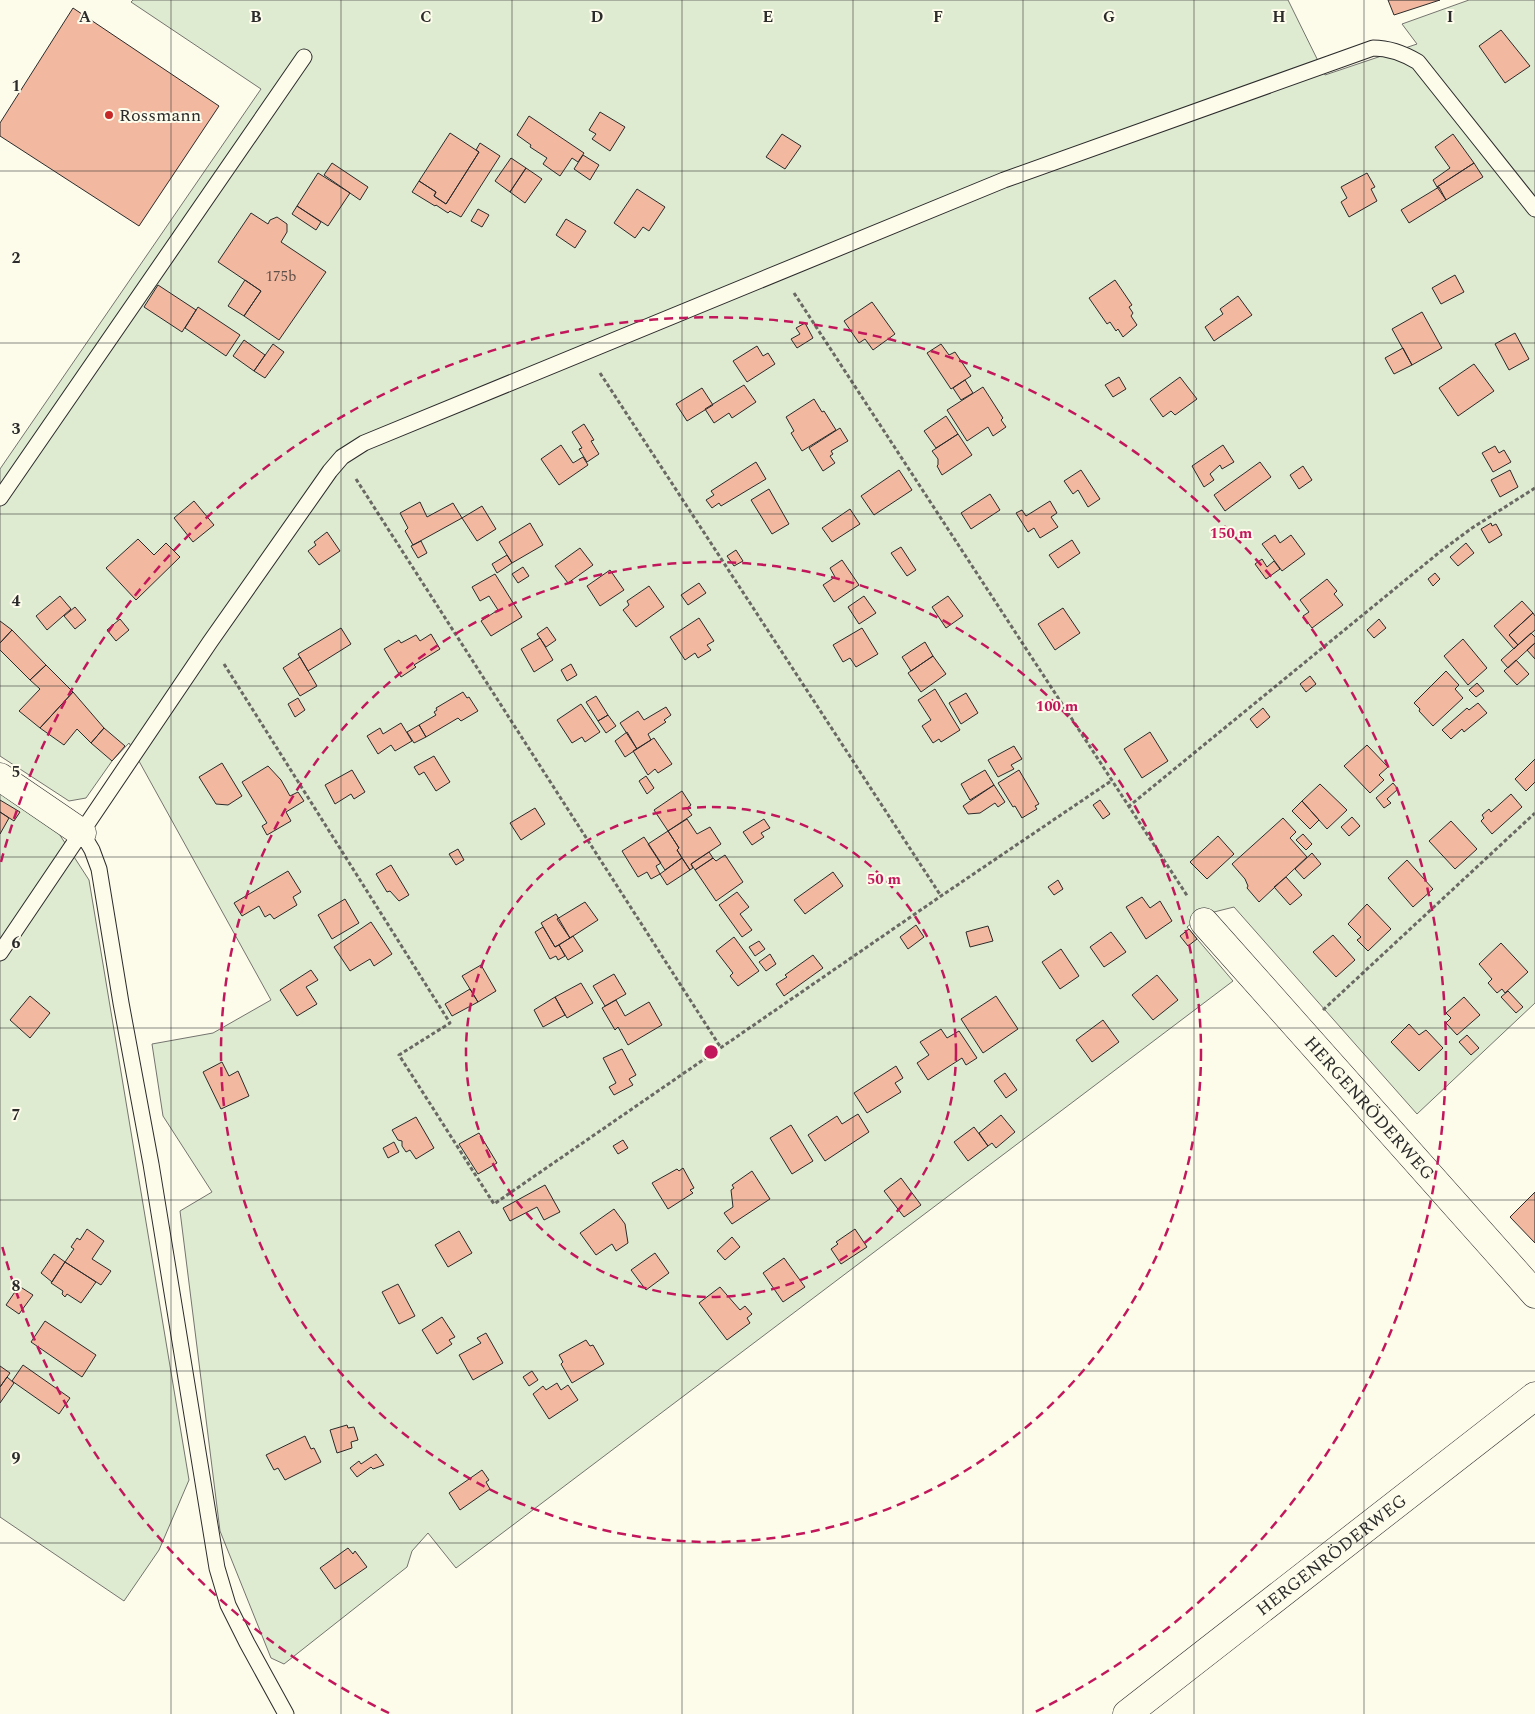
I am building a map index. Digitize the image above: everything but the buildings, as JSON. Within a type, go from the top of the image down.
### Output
[{"type":"street","points":[[0,777],[82,832]]},
{"type":"street","name":"HERGENRÖDERWEG","points":[[1204,922],[1535,1294]]},
{"type":"street","name":"HERGENRÖDERWEG","points":[[1127,1714],[1535,1396]]},
{"type":"lane","points":[[0,953],[210,642],[330,471],[342,458],[364,443],[1004,180],[1373,48],[1387,48],[1404,53],[1418,62],[1535,209]]},
{"type":"lane","points":[[0,498],[304,57]]},
{"type":"lane","points":[[82,832],[92,850],[99,869],[120,1003],[151,1164],[217,1568],[228,1605],[246,1643],[286,1714]]},
{"type":"path","points":[[780,272],[1204,922]]},
{"type":"path","points":[[586,351],[941,896]]},
{"type":"path","points":[[342,458],[721,1048]]},
{"type":"path","points":[[1128,807],[1449,546],[1472,528],[1535,488]]},
{"type":"path","points":[[210,642],[450,1023],[399,1055],[494,1204],[941,896],[1112,781]]},
{"type":"path","points":[[1301,1031],[1535,813]]},
{"type":"green space","points":[[133,0],[1288,0],[1325,75],[1417,44],[1402,24],[1469,0],[1535,0],[1535,1003],[1417,1114],[1234,907],[1214,912],[1209,910],[1187,927],[1233,981],[456,1568],[428,1533],[412,1551],[407,1567],[284,1664],[271,1658],[220,1531],[180,1211],[212,1192],[163,1116],[152,1044],[213,1033],[271,1000],[129,743],[112,761],[86,798],[69,801],[0,756],[0,469],[261,89],[131,2]]},
{"type":"green space","points":[[0,790],[54,826],[89,880],[189,1480],[159,1550],[124,1601],[0,1517]]},
{"type":"place","name":"Rossmann","points":[[109,115]]}]
